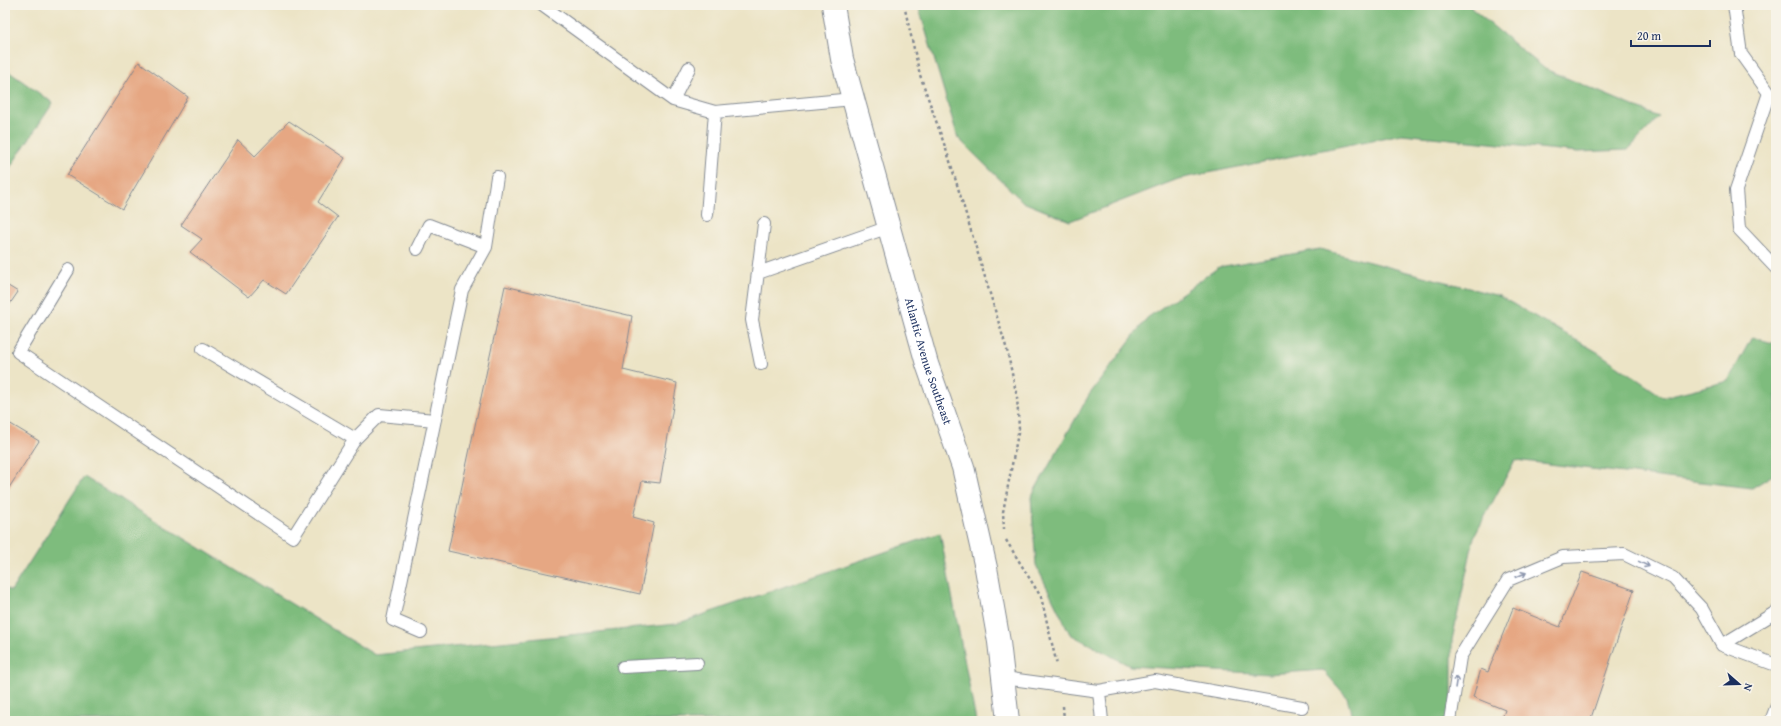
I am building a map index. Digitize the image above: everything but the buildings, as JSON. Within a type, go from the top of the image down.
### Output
[{"type":"street","name":"Atlantic Avenue Southeast","points":[[833,5],[842,59],[927,364],[963,468],[986,568],[1004,678],[1008,721]]},
{"type":"lane","points":[[542,5],[673,100],[715,112],[853,99]]},
{"type":"lane","points":[[1734,5],[1741,54],[1769,94],[1736,190],[1739,229],[1776,268]]},
{"type":"lane","points":[[673,100],[690,68]]},
{"type":"lane","points":[[707,215],[715,112]]},
{"type":"lane","points":[[421,632],[393,620],[462,290],[486,247],[497,177]]},
{"type":"lane","points":[[761,364],[752,320],[764,224]]},
{"type":"lane","points":[[417,249],[429,225],[486,247]]},
{"type":"lane","points":[[758,273],[889,227]]},
{"type":"lane","points":[[68,270],[18,352],[293,537],[355,439],[379,415],[435,420]]},
{"type":"lane","points":[[203,349],[355,439]]},
{"type":"lane","points":[[1450,721],[1460,657],[1508,580],[1563,557],[1624,554],[1673,578],[1702,609],[1722,645],[1776,665]]},
{"type":"lane","points":[[1722,645],[1776,612]]},
{"type":"lane","points":[[623,666],[697,663]]},
{"type":"lane","points":[[1004,678],[1099,691],[1155,681],[1302,707]]},
{"type":"lane","points":[[1099,691],[1102,721]]},
{"type":"lane","points":[[1771,721],[1776,708]]},
{"type":"path","points":[[904,5],[920,75],[954,173],[1007,350],[1017,397],[1018,428],[1003,512],[1004,530]]},
{"type":"path","points":[[1004,537],[1040,597],[1056,658],[1064,721]]},
{"type":"green space","points":[[918,5],[1471,5],[1471,8],[1545,69],[1659,117],[1628,150],[1578,152],[1402,134],[1178,179],[1070,221],[1023,202],[958,138]]},
{"type":"green space","points":[[5,69],[53,103],[5,175]]},
{"type":"green space","points":[[1320,249],[1499,296],[1599,353],[1663,397],[1728,381],[1752,337],[1776,344],[1776,473],[1752,488],[1515,460],[1474,537],[1452,640],[1452,721],[1353,721],[1347,697],[1323,670],[1269,674],[1130,666],[1070,634],[1036,565],[1031,497],[1089,395],[1147,318],[1219,267]]},
{"type":"green space","points":[[84,477],[375,655],[676,624],[940,533],[976,721],[5,721],[5,588],[11,591]]}]
